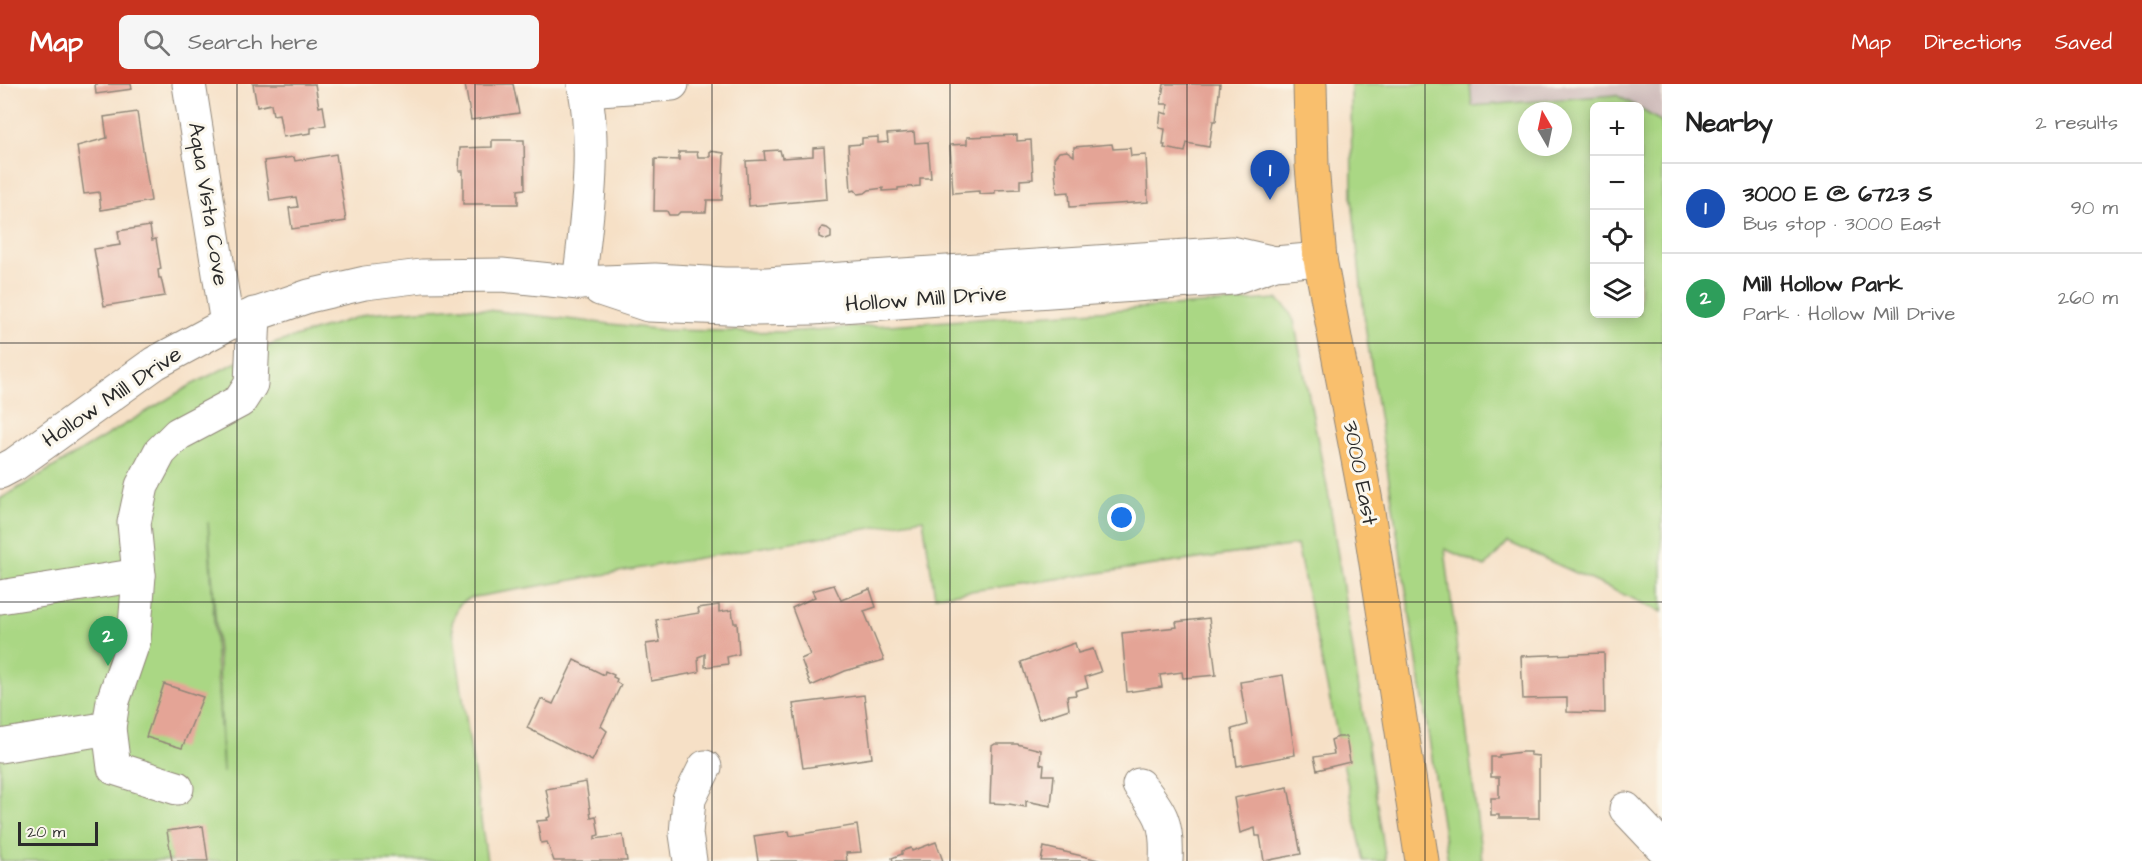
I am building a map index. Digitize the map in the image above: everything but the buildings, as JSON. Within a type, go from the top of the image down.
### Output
[{"type":"main road","name":"3000 East","points":[[1310,84],[1312,166],[1320,259],[1370,522],[1422,861]]},
{"type":"street","name":"Aqua Vista Cove","points":[[177,788],[114,768],[109,728],[113,700],[134,640],[139,575],[135,523],[142,486],[160,452],[178,434],[240,401],[251,384],[240,319],[189,84]]},
{"type":"street","points":[[579,283],[591,148],[584,87],[672,84]]},
{"type":"street","name":"Hollow Mill Drive","points":[[0,472],[43,444],[155,363],[240,319],[309,296],[365,283],[423,276],[502,274],[579,283],[655,280],[723,284],[811,282],[1232,253],[1275,263],[1320,259]]},
{"type":"street","points":[[0,597],[139,575]]},
{"type":"street","points":[[0,746],[109,728]]},
{"type":"street","points":[[690,861],[686,834],[689,799],[705,767]]},
{"type":"street","points":[[1139,785],[1158,808],[1167,838],[1166,861]]},
{"type":"street","points":[[1626,809],[1662,847]]},
{"type":"shaded area","points":[[1470,84],[1662,84],[1662,122],[1644,111],[1644,102],[1629,102],[1616,95],[1471,106]]},
{"type":"green space","points":[[1351,84],[1470,84],[1472,106],[1518,102],[1518,156],[1572,156],[1572,102],[1524,102],[1616,95],[1629,102],[1590,102],[1590,318],[1644,318],[1644,111],[1662,122],[1662,612],[1508,542],[1485,567],[1445,549],[1482,861],[1448,861],[1366,332],[1352,199]]},
{"type":"green space","points":[[1277,299],[1287,308],[1294,321],[1328,492],[1386,861],[1364,861],[1297,545],[935,596],[923,519],[469,598],[459,605],[452,623],[487,861],[0,861],[0,499],[191,385],[273,344],[367,314],[461,307],[664,330],[783,332]],"holes":[[[208,522],[219,666],[223,773]]]},
{"type":"place","name":"3000 E @ 6723 S","points":[[1270,200]]},
{"type":"place","name":"Mill Hollow Park","points":[[108,666]]}]
